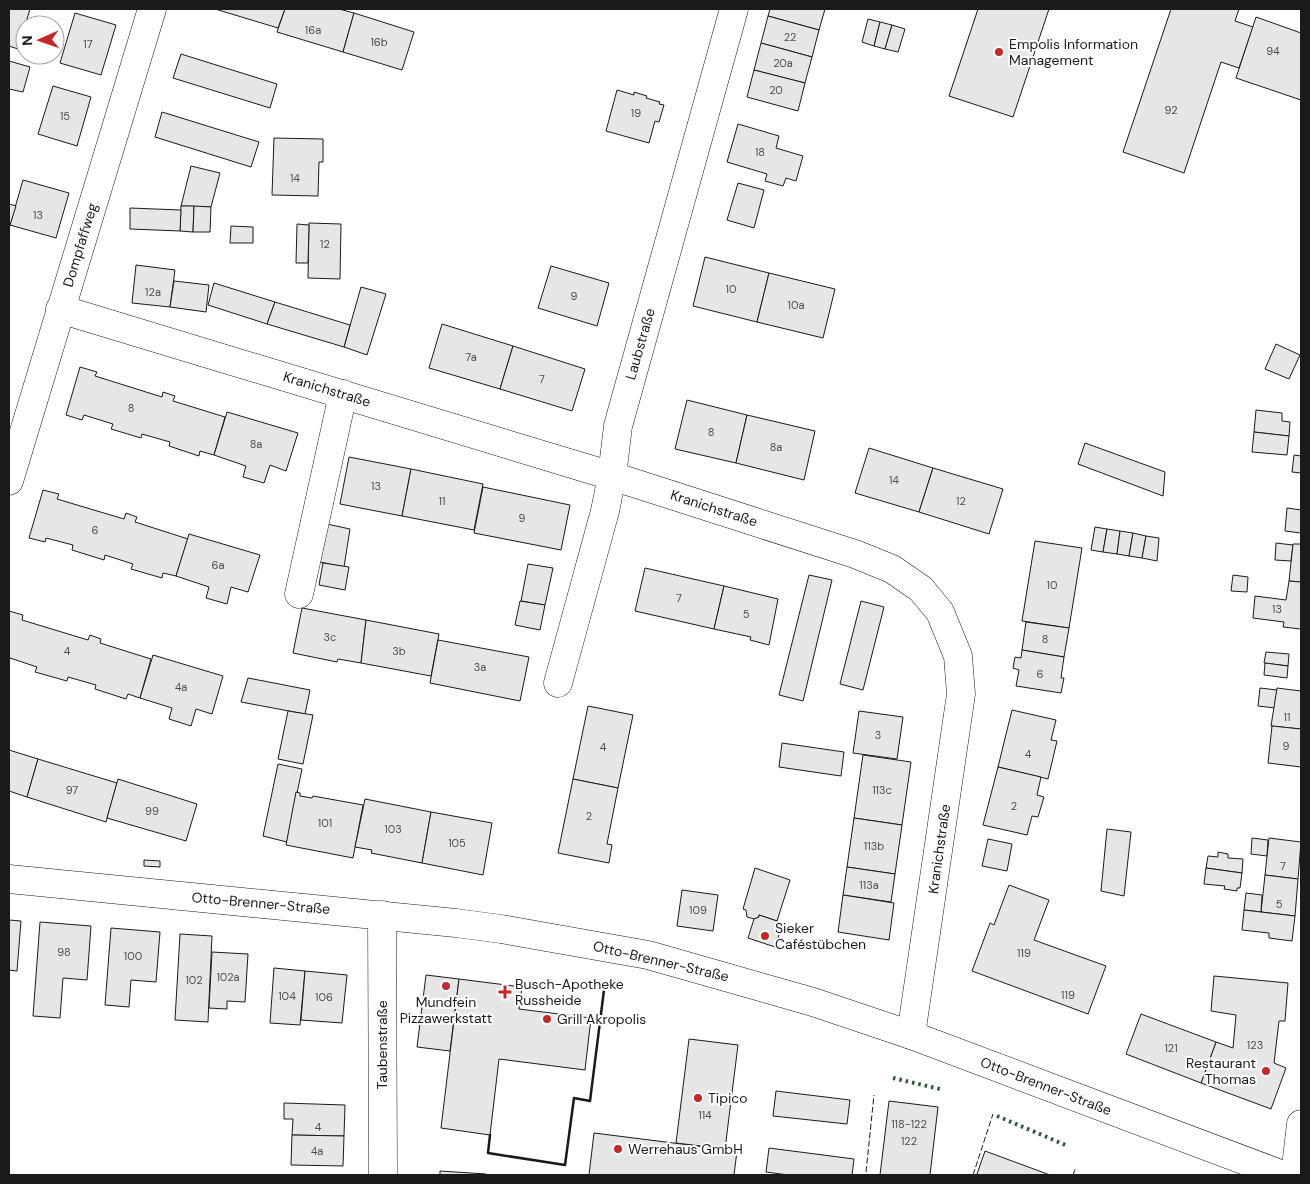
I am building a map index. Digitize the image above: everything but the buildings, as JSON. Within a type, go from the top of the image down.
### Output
[{"type":"street","name":"Dompfaffweg","points":[[9,481],[152,9]]},
{"type":"street","name":"Laubstraße","points":[[558,683],[605,511],[612,476],[618,426],[734,9]]},
{"type":"street","name":"Kranichstraße","points":[[60,309],[612,476],[856,554],[892,569],[921,589],[940,612],[958,656],[961,694],[911,1035]]},
{"type":"street","points":[[299,594],[343,394]]},
{"type":"street","name":"Otto-Brenner-Straße","points":[[9,879],[382,915],[500,929],[648,955],[787,994],[911,1035],[1283,1175]]},
{"type":"street","name":"Taubenstraße","points":[[382,915],[383,1175]]},
{"type":"street","points":[[1295,1175],[1301,1124]]},
{"type":"hedge","points":[[893,1078],[940,1089]]},
{"type":"hedge","points":[[997,1116],[1068,1146]]},
{"type":"fence","points":[[866,1172],[874,1095]]},
{"type":"fence","points":[[973,1175],[993,1114]]},
{"type":"fence","points":[[1073,1175],[1076,1167]]},
{"type":"wall","points":[[490,1135],[488,1153],[565,1165],[574,1098],[590,1101],[604,990]]},
{"type":"place","name":"Empolis Information Management","points":[[999,52]]},
{"type":"place","name":"Sieker Caféstübchen","points":[[765,936]]},
{"type":"place","name":"Mundfein Pizzawerkstatt","points":[[446,986]]},
{"type":"place","name":"Busch-Apotheke Russheide","points":[[505,992]]},
{"type":"place","name":"Grill Akropolis","points":[[547,1019]]},
{"type":"place","name":"Restaurant Thomas","points":[[1266,1071]]},
{"type":"place","name":"Tipico","points":[[698,1098]]},
{"type":"place","name":"Werrehaus GmbH","points":[[618,1149]]}]
